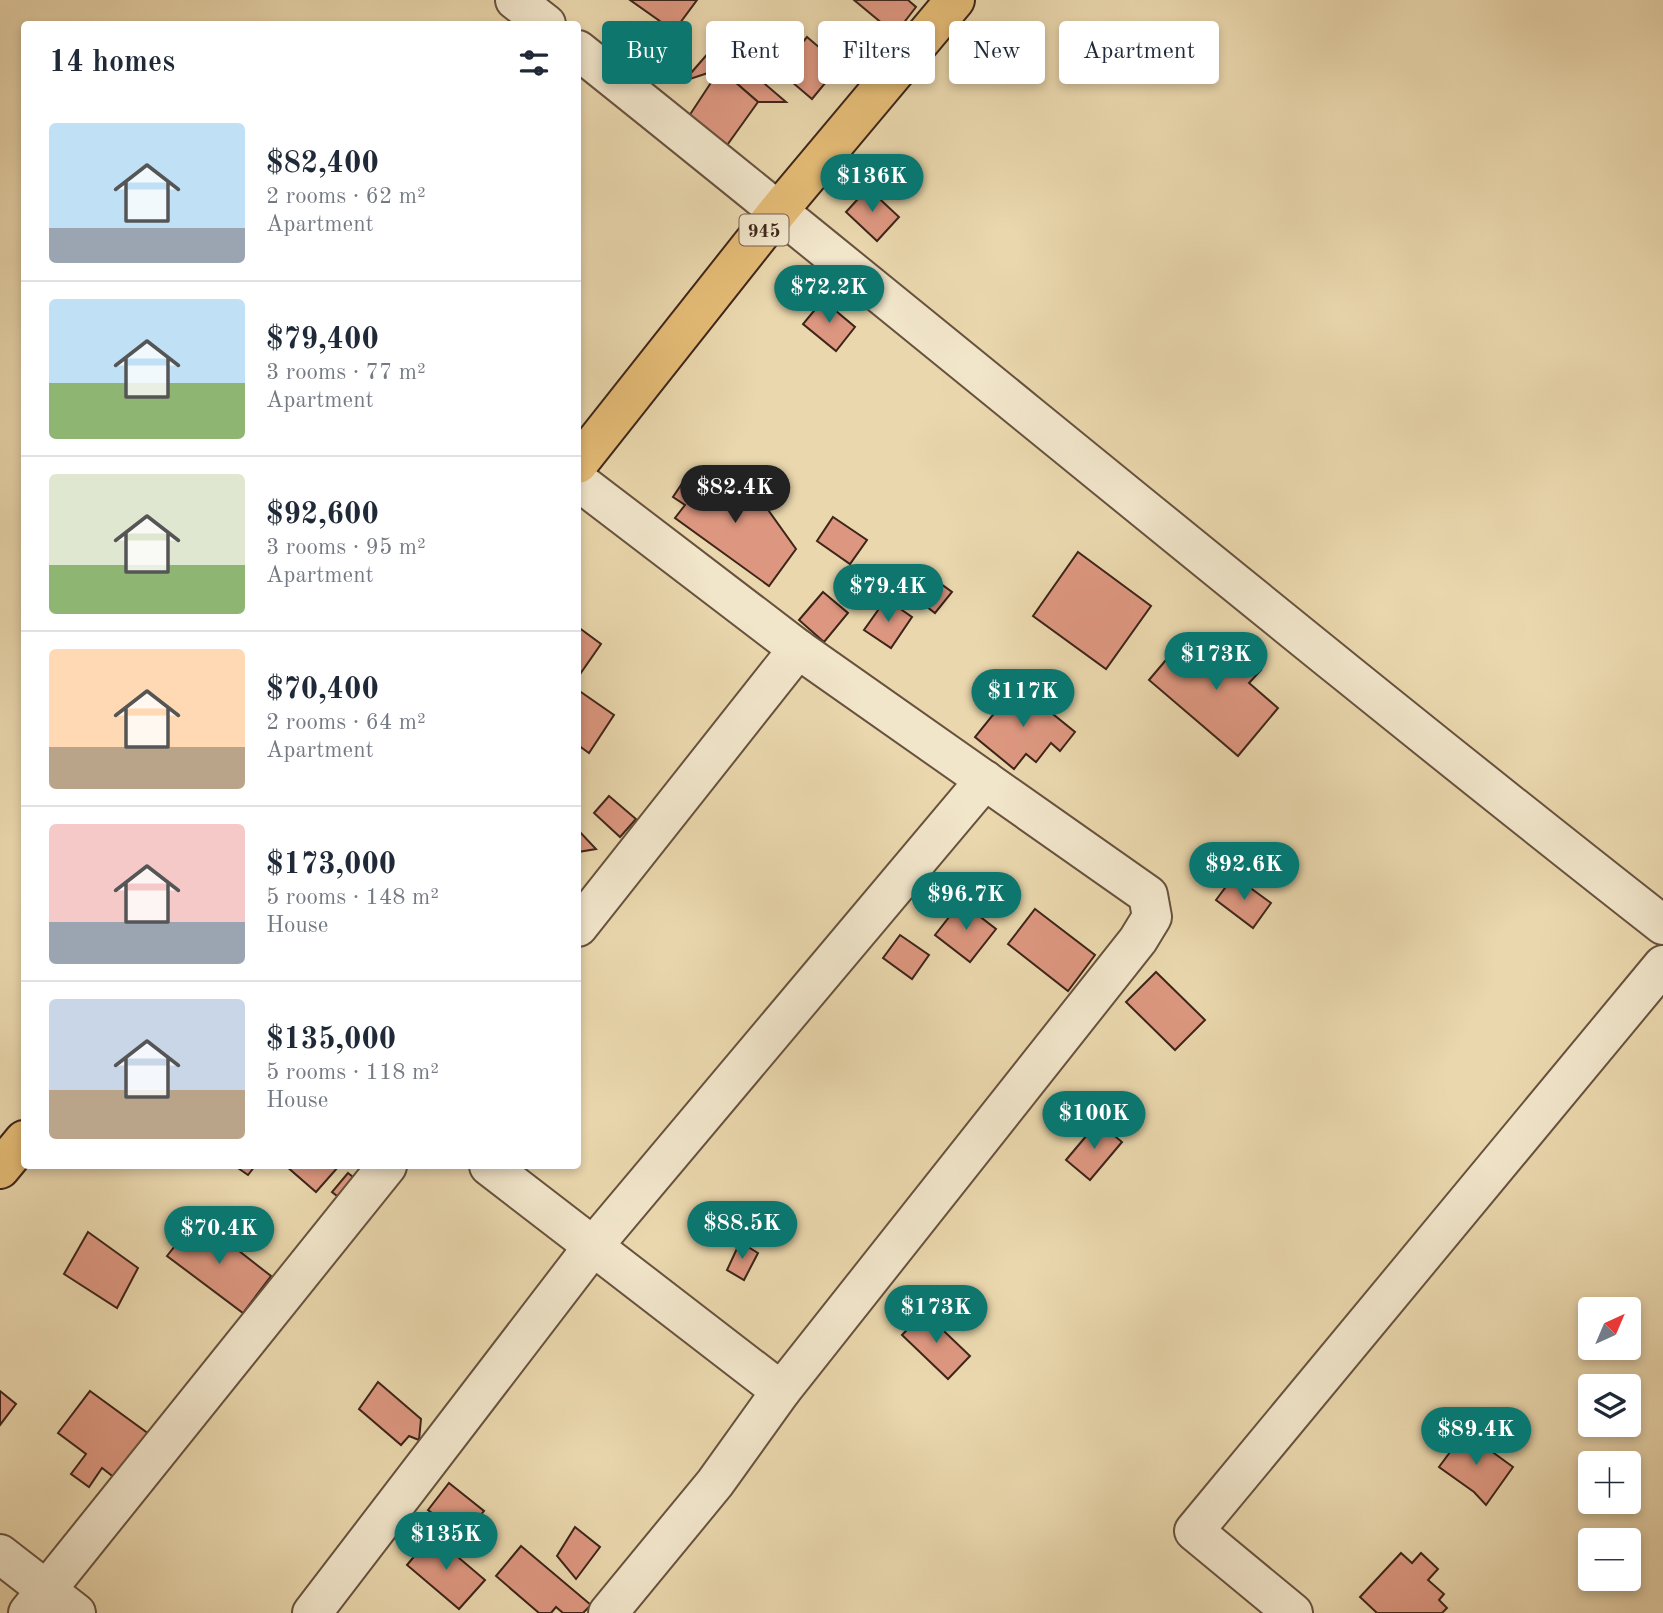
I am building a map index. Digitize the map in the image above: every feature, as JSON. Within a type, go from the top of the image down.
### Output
[{"type":"main road","name":"945","points":[[581,460],[779,210],[955,0]]},
{"type":"main road","points":[[0,1170],[21,1144]]},
{"type":"street","points":[[515,0],[542,21]]},
{"type":"street","points":[[581,52],[779,210],[1461,767],[1663,925]]},
{"type":"street","points":[[581,483],[798,649],[1148,895],[1152,917],[1138,940],[781,1391],[715,1483],[608,1613]]},
{"type":"street","points":[[581,923],[798,649]]},
{"type":"street","points":[[312,1613],[594,1245],[985,780]]},
{"type":"street","points":[[1293,1613],[1194,1531],[1663,965]]},
{"type":"street","points":[[37,1601],[385,1169]]},
{"type":"street","points":[[492,1169],[781,1391]]},
{"type":"street","points":[[0,1553],[37,1601],[76,1613]]},
{"type":"building","points":[[630,0],[697,0],[681,21],[660,21]]},
{"type":"building","points":[[854,0],[908,0],[916,7],[905,21],[879,21]]},
{"type":"building","points":[[807,37],[818,46],[818,84],[824,84],[812,99],[794,84],[804,84],[804,41]]},
{"type":"building","points":[[706,56],[706,74],[692,78],[692,72]]},
{"type":"building","points":[[710,84],[737,84],[758,102],[725,148],[689,116]]},
{"type":"building","points":[[737,84],[765,84],[786,102],[758,102]]},
{"type":"building","points":[[868,188],[899,217],[877,241],[846,212]]},
{"type":"building","points":[[823,300],[855,327],[836,351],[803,324]]},
{"type":"building","points":[[689,473],[719,486],[751,486],[796,549],[769,586],[675,518],[685,505],[673,497]]},
{"type":"building","points":[[833,517],[867,540],[850,564],[817,541]]},
{"type":"building","points":[[1078,552],[1151,606],[1106,669],[1033,616]]},
{"type":"building","points":[[930,576],[952,592],[935,613],[913,596]]},
{"type":"building","points":[[823,592],[848,613],[824,642],[799,620]]},
{"type":"building","points":[[886,599],[912,617],[891,648],[864,630]]},
{"type":"building","points":[[581,629],[601,644],[581,673]]},
{"type":"building","points":[[1188,634],[1220,661],[1233,646],[1261,670],[1249,683],[1278,708],[1238,756],[1149,680]]},
{"type":"building","points":[[1017,685],[1075,732],[1060,751],[1051,743],[1036,762],[1026,754],[1014,769],[975,737]]},
{"type":"building","points":[[581,692],[614,715],[589,753],[581,747]]},
{"type":"building","points":[[609,796],[636,819],[620,837],[594,813]]},
{"type":"building","points":[[581,833],[596,849],[581,852]]},
{"type":"building","points":[[1234,876],[1271,903],[1253,928],[1216,900]]},
{"type":"building","points":[[961,902],[996,929],[970,962],[935,935]]},
{"type":"building","points":[[1035,909],[1095,955],[1068,991],[1008,944]]},
{"type":"building","points":[[900,935],[929,955],[912,979],[883,958]]},
{"type":"building","points":[[1156,972],[1205,1020],[1175,1050],[1126,1002]]},
{"type":"building","points":[[1098,1122],[1122,1142],[1090,1180],[1066,1160]]},
{"type":"building","points":[[239,1169],[253,1169],[248,1175]]},
{"type":"building","points":[[289,1169],[336,1169],[316,1192]]},
{"type":"building","points":[[348,1173],[374,1194],[350,1206],[332,1192]]},
{"type":"building","points":[[197,1218],[271,1276],[243,1313],[167,1256]]},
{"type":"building","points":[[88,1232],[138,1268],[117,1308],[64,1274]]},
{"type":"building","points":[[740,1242],[758,1253],[744,1280],[727,1270]]},
{"type":"building","points":[[924,1312],[970,1356],[948,1379],[902,1335]]},
{"type":"building","points":[[378,1382],[421,1419],[419,1440],[409,1436],[401,1445],[359,1409]]},
{"type":"building","points":[[0,1391],[16,1404],[0,1425]]},
{"type":"building","points":[[90,1391],[153,1437],[120,1482],[102,1468],[89,1487],[71,1474],[86,1454],[58,1433]]},
{"type":"building","points":[[1465,1432],[1513,1467],[1486,1505],[1474,1492],[1439,1467]]},
{"type":"building","points":[[449,1483],[484,1511],[463,1537],[428,1510]]},
{"type":"building","points":[[575,1527],[600,1547],[576,1579],[557,1556]]},
{"type":"building","points":[[432,1535],[485,1580],[459,1609],[407,1565]]},
{"type":"building","points":[[521,1546],[591,1605],[583,1613],[563,1613],[556,1607],[551,1613],[539,1613],[496,1576]]},
{"type":"building","points":[[1401,1553],[1412,1563],[1421,1553],[1438,1569],[1428,1580],[1444,1594],[1439,1600],[1447,1608],[1442,1613],[1377,1613],[1360,1597]]}]
